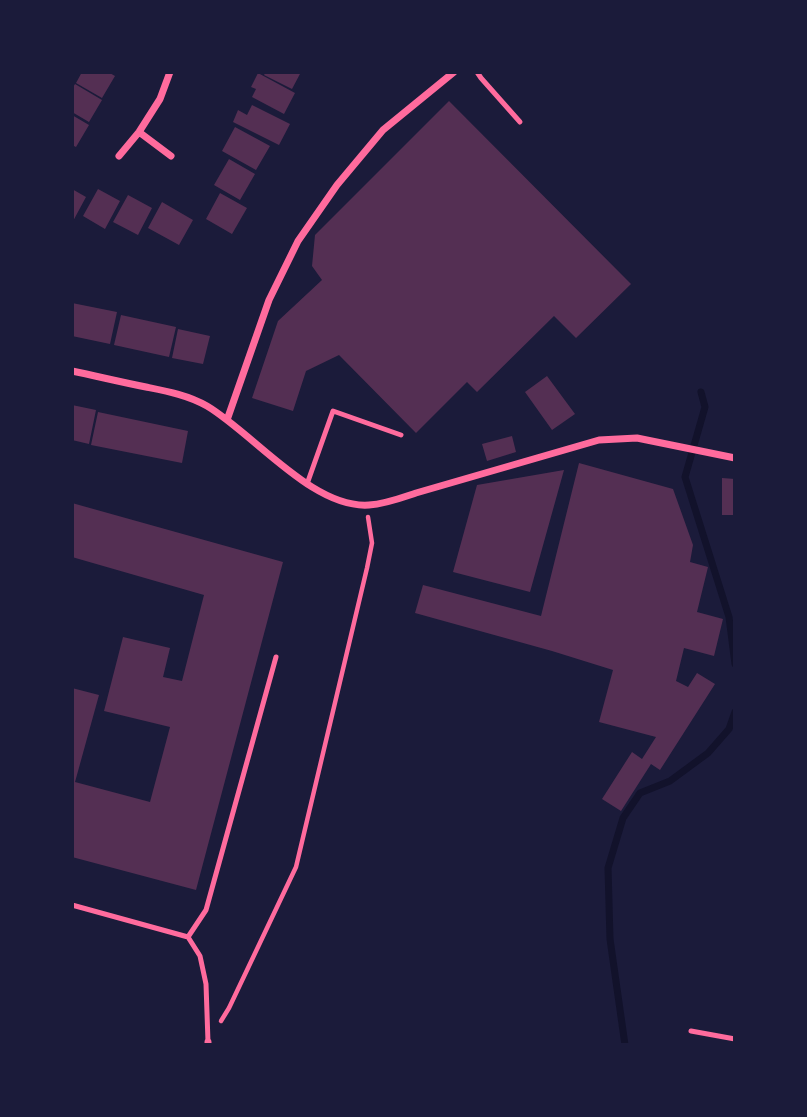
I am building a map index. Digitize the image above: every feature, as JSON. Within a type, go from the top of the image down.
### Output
[{"type":"street","points":[[119,156],[139,132],[160,99],[170,72]]},
{"type":"street","points":[[227,420],[269,300],[298,241],[337,185],[383,130],[454,72]]},
{"type":"street","points":[[139,132],[171,156]]},
{"type":"street","points":[[72,371],[177,394],[205,405],[307,484],[334,499],[366,505],[389,502],[599,440],[637,438],[735,458]]},
{"type":"lane","points":[[477,72],[520,122]]},
{"type":"lane","points":[[307,484],[333,411],[401,435]]},
{"type":"lane","points":[[188,937],[206,910],[276,657]]},
{"type":"lane","points":[[72,905],[188,937],[200,956],[206,984],[208,1044]]},
{"type":"lane","points":[[691,1031],[735,1039]]},
{"type":"path","points":[[208,1044],[229,1008],[296,867],[372,543],[366,505]]},
{"type":"building","points":[[82,72],[108,72],[115,76],[102,98],[76,83]]},
{"type":"building","points":[[266,72],[301,72],[292,89],[264,75]]},
{"type":"building","points":[[258,73],[295,93],[284,114],[252,97],[256,89],[251,87]]},
{"type":"building","points":[[75,84],[102,100],[89,122],[72,112],[72,89]]},
{"type":"building","points":[[449,101],[631,284],[576,338],[554,316],[477,392],[467,382],[416,433],[339,355],[306,371],[293,411],[252,398],[278,321],[322,280],[312,266],[315,235]]},
{"type":"building","points":[[252,105],[290,124],[279,145],[233,122],[238,110],[247,115]]},
{"type":"building","points":[[72,115],[89,125],[76,147],[72,145]]},
{"type":"building","points":[[235,127],[270,146],[256,170],[222,151]]},
{"type":"building","points":[[229,159],[255,174],[240,200],[214,185]]},
{"type":"building","points":[[72,189],[86,197],[72,223]]},
{"type":"building","points":[[98,189],[120,201],[105,229],[83,216]]},
{"type":"building","points":[[220,193],[247,208],[232,234],[206,219]]},
{"type":"building","points":[[128,195],[152,208],[138,235],[113,222]]},
{"type":"building","points":[[162,202],[193,220],[179,245],[148,228]]},
{"type":"building","points":[[72,303],[117,312],[110,344],[72,336]]},
{"type":"building","points":[[121,315],[176,327],[169,357],[114,345]]},
{"type":"building","points":[[178,329],[210,336],[203,364],[172,358]]},
{"type":"building","points":[[547,376],[575,414],[552,430],[525,392]]},
{"type":"building","points":[[72,405],[96,410],[89,444],[72,440]]},
{"type":"building","points":[[98,412],[188,431],[182,463],[91,445]]},
{"type":"building","points":[[512,436],[516,452],[487,461],[482,444]]},
{"type":"building","points":[[579,463],[673,489],[693,545],[690,562],[708,567],[697,612],[723,619],[714,656],[684,648],[676,681],[688,687],[697,673],[715,684],[660,770],[651,764],[621,811],[602,799],[632,752],[642,759],[656,737],[599,722],[613,670],[415,613],[423,585],[541,616]]},
{"type":"building","points":[[564,470],[530,592],[453,572],[477,485]]},
{"type":"building","points":[[722,478],[735,479],[735,515],[722,515]]},
{"type":"building","points":[[72,503],[283,562],[196,890],[72,857],[72,688],[99,695],[75,782],[150,802],[170,727],[104,711],[123,637],[170,648],[163,677],[182,681],[204,595],[72,557]]},
{"type":"waterway","points":[[701,392],[705,407],[685,477],[729,617],[735,664]]},
{"type":"waterway","points":[[625,1045],[610,939],[608,868],[623,818],[640,793],[670,781],[708,753],[729,729],[735,712]]}]
